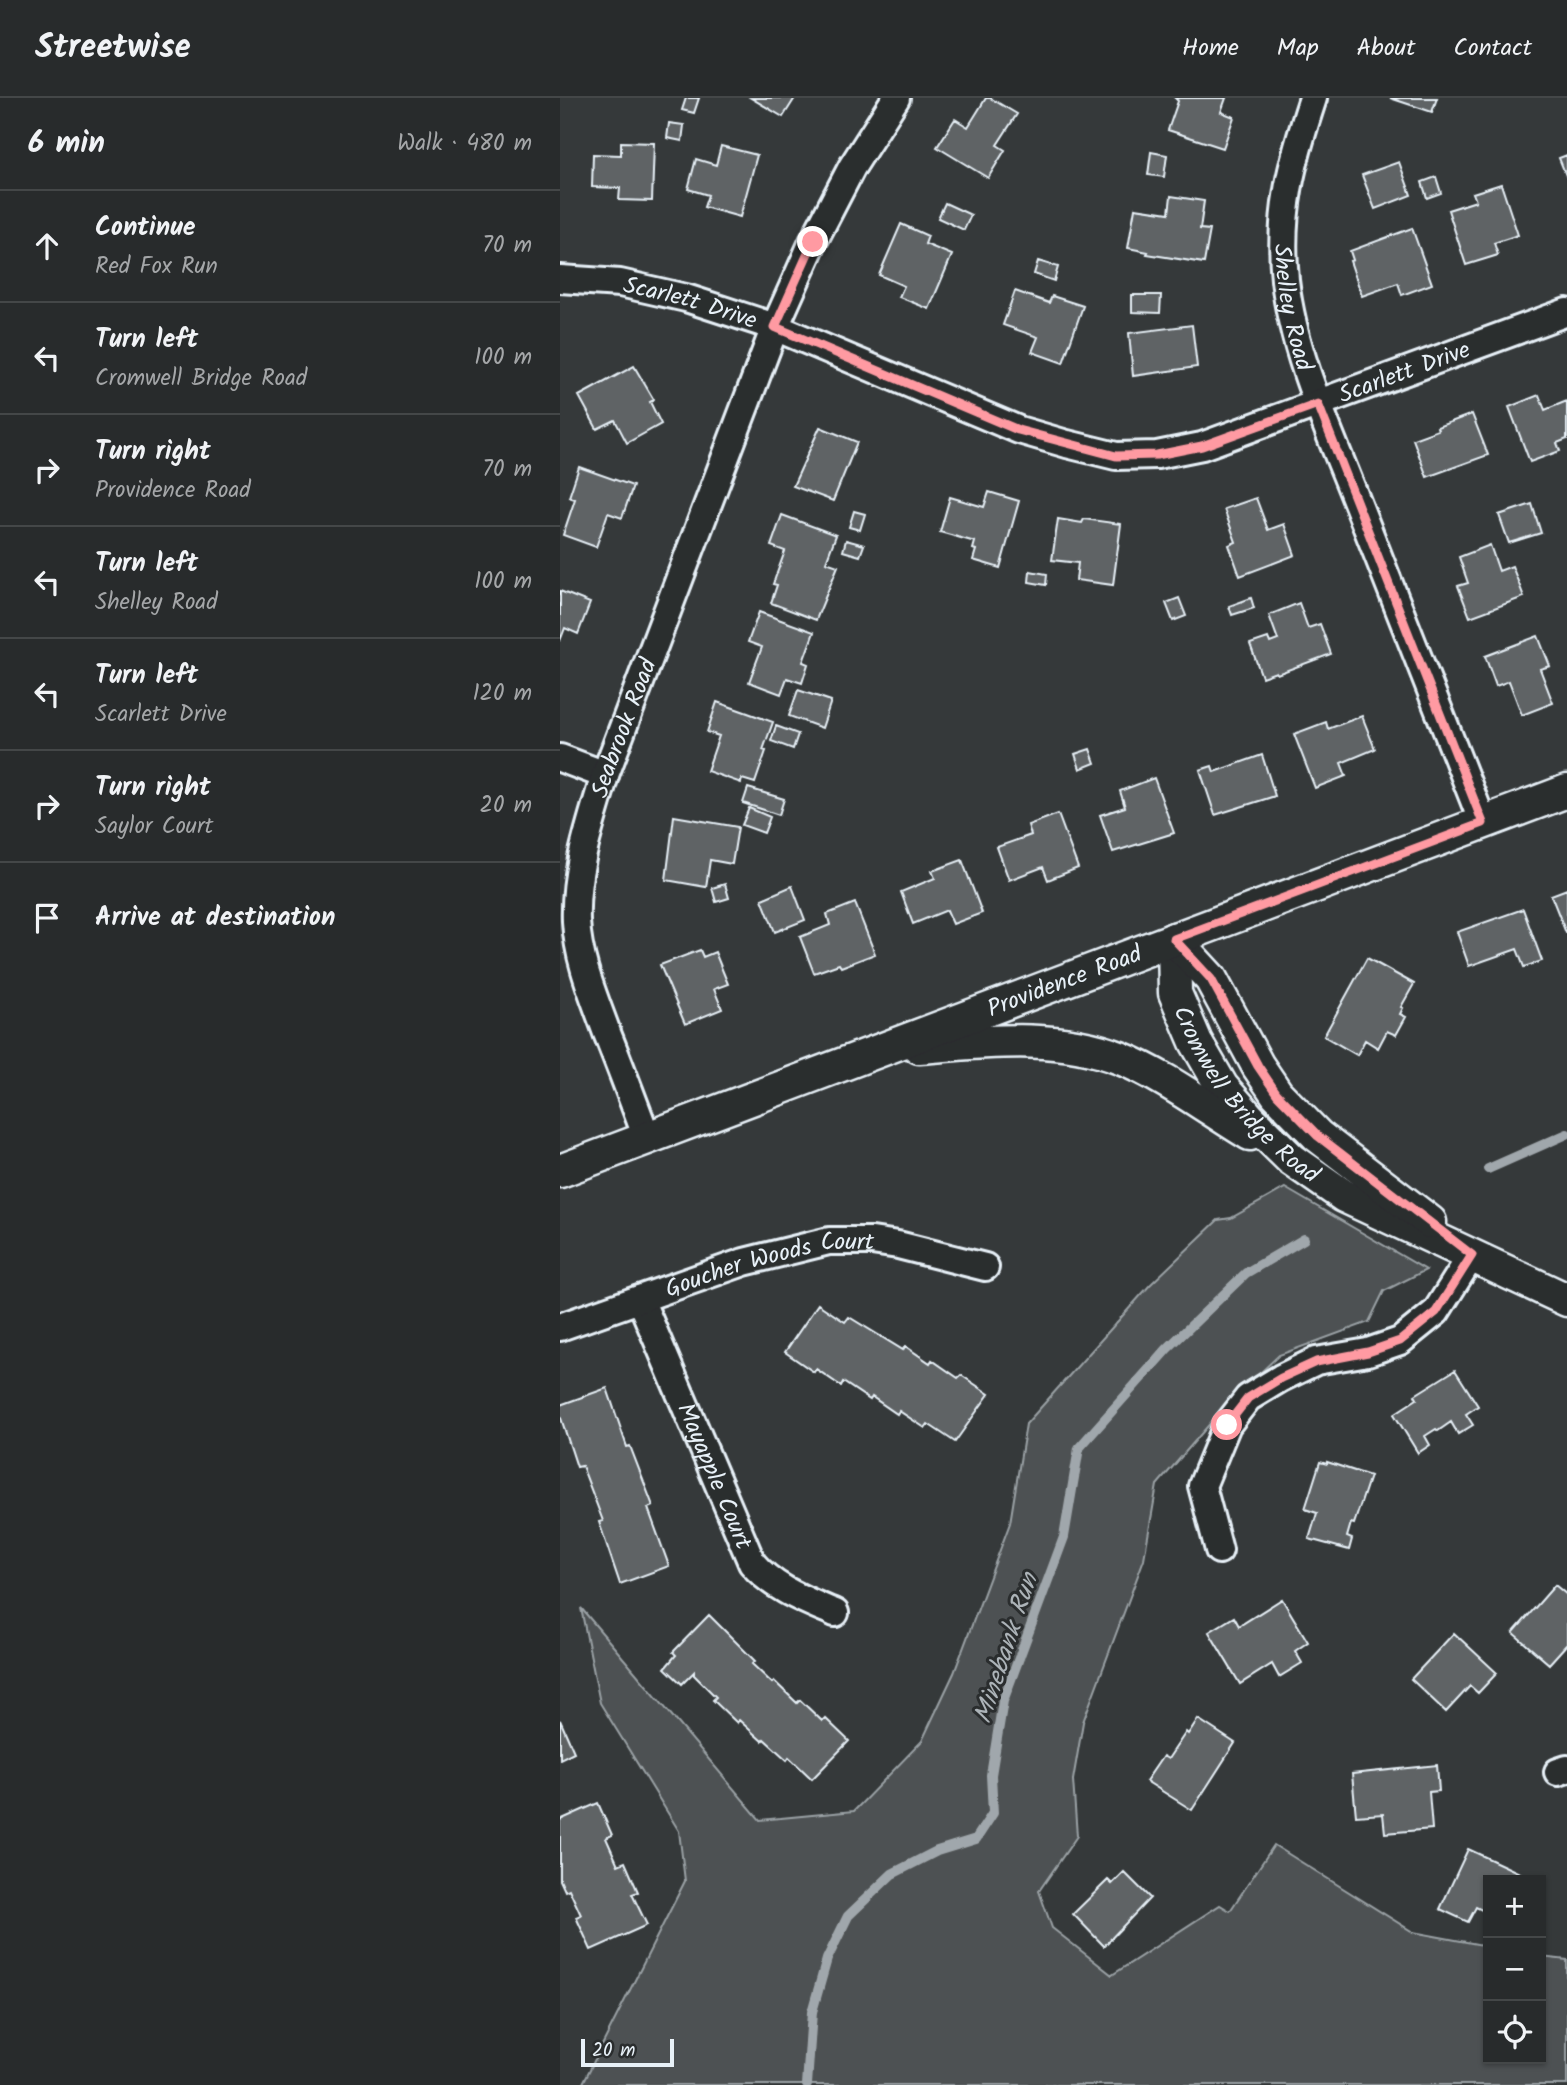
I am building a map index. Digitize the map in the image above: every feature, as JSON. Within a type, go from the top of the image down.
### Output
[{"type":"street","name":"Seabrook Road","points":[[647,1138],[580,954],[576,921],[583,850],[606,775],[775,327],[813,242],[852,167],[896,98]]},
{"type":"street","name":"Shelley Road","points":[[1312,98],[1286,191],[1283,233],[1285,280],[1293,326],[1318,404],[1483,823]]},
{"type":"street","name":"Scarlett Drive","points":[[560,279],[620,283],[687,298],[775,327],[1018,430],[1116,456],[1157,455],[1202,446],[1567,312]]},
{"type":"street","points":[[560,758],[606,775]]},
{"type":"street","name":"Providence Road","points":[[560,1171],[1567,791]]},
{"type":"street","name":"Cromwell Bridge Road","points":[[1174,939],[1175,993],[1196,1042],[1222,1087],[1291,1159],[1344,1196],[1567,1300]]},
{"type":"street","name":"Cromwell Bridge Road","points":[[1174,939],[1211,979],[1258,1066],[1277,1094],[1318,1136],[1472,1255]]},
{"type":"street","points":[[882,1049],[1021,1041],[1069,1045],[1120,1058],[1179,1089],[1291,1159]]},
{"type":"street","name":"Goucher Woods Court","points":[[560,1327],[744,1262],[830,1241],[872,1241],[898,1245],[985,1267]]},
{"type":"street","points":[[1219,1550],[1202,1486],[1227,1425],[1248,1398],[1281,1378],[1316,1362],[1368,1352],[1400,1341],[1436,1312],[1472,1255]]},
{"type":"street","name":"Mayapple Court","points":[[640,1299],[752,1563],[764,1577],[783,1590],[835,1613]]},
{"type":"shaded area","points":[[1285,1188],[1426,1270],[1384,1291],[1369,1322],[1279,1355],[1226,1405],[1157,1485],[1144,1559],[1083,1722],[1073,1780],[1077,1836],[1039,1891],[1052,1928],[1112,1975],[1220,1905],[1230,1911],[1274,1845],[1413,1932],[1483,1945],[1483,2064],[1546,2064],[1546,1958],[1567,1960],[1567,2085],[582,2085],[685,1881],[679,1831],[600,1703],[581,1608],[760,1820],[854,1811],[922,1741],[954,1673],[1010,1523],[1026,1424],[1150,1285],[1218,1220],[1231,1218]]},
{"type":"building","points":[[686,98],[699,98],[694,113],[682,110]]},
{"type":"building","points":[[751,98],[795,98],[783,117]]},
{"type":"building","points":[[986,98],[1017,114],[997,145],[1005,150],[988,178],[937,147],[955,119],[968,127]]},
{"type":"building","points":[[1175,98],[1226,98],[1221,112],[1234,117],[1223,148],[1168,130],[1178,101]]},
{"type":"building","points":[[1390,98],[1437,98],[1432,112]]},
{"type":"building","points":[[669,123],[684,125],[682,141],[667,138]]},
{"type":"building","points":[[621,142],[654,143],[652,201],[619,200],[620,188],[592,187],[593,154],[621,155]]},
{"type":"building","points":[[721,146],[757,155],[740,217],[704,207],[708,195],[688,189],[696,159],[716,165]]},
{"type":"building","points":[[1151,152],[1167,155],[1164,177],[1148,175]]},
{"type":"building","points":[[1567,155],[1567,178],[1559,158]]},
{"type":"building","points":[[1399,162],[1411,195],[1375,209],[1362,175]]},
{"type":"building","points":[[1436,177],[1441,193],[1427,198],[1422,182]]},
{"type":"building","points":[[1501,184],[1518,235],[1494,243],[1498,255],[1466,265],[1448,210],[1476,201],[1473,193]]},
{"type":"building","points":[[1171,196],[1204,201],[1200,229],[1210,230],[1204,263],[1147,254],[1148,252],[1128,248],[1135,208],[1169,213]]},
{"type":"building","points":[[945,203],[971,215],[964,230],[938,218]]},
{"type":"building","points":[[901,224],[928,236],[925,244],[952,255],[929,309],[899,297],[904,286],[879,275]]},
{"type":"building","points":[[1412,228],[1432,284],[1402,295],[1398,283],[1362,296],[1350,261],[1353,260],[1350,251]]},
{"type":"building","points":[[1038,261],[1058,267],[1054,281],[1034,274]]},
{"type":"building","points":[[1015,291],[1049,303],[1052,296],[1083,306],[1063,363],[1032,352],[1038,337],[1003,325]]},
{"type":"building","points":[[1132,295],[1161,295],[1160,313],[1132,312]]},
{"type":"building","points":[[1192,325],[1197,367],[1133,376],[1129,333]]},
{"type":"building","points":[[634,366],[654,400],[650,402],[661,424],[627,443],[615,420],[597,429],[579,396]]},
{"type":"building","points":[[1539,395],[1545,410],[1567,401],[1567,439],[1557,443],[1560,451],[1530,462],[1509,407]]},
{"type":"building","points":[[1472,414],[1488,455],[1427,477],[1413,439]]},
{"type":"building","points":[[820,427],[857,442],[833,501],[793,486]]},
{"type":"building","points":[[579,467],[633,486],[622,518],[608,513],[596,547],[563,535],[575,499],[569,497]]},
{"type":"building","points":[[989,492],[1019,501],[1000,568],[973,560],[975,542],[940,532],[950,497],[984,507]]},
{"type":"building","points":[[1256,498],[1268,530],[1284,524],[1295,555],[1240,576],[1229,545],[1236,542],[1224,509]]},
{"type":"building","points":[[1532,504],[1541,533],[1509,543],[1499,515]]},
{"type":"building","points":[[854,511],[865,514],[860,530],[849,527]]},
{"type":"building","points":[[782,515],[836,535],[826,562],[838,566],[816,620],[771,603],[777,585],[773,584],[785,551],[771,546]]},
{"type":"building","points":[[1058,519],[1121,524],[1113,585],[1076,580],[1078,563],[1052,560]]},
{"type":"building","points":[[846,540],[864,545],[860,556],[843,551]]},
{"type":"building","points":[[1490,545],[1499,571],[1512,566],[1524,597],[1470,617],[1458,586],[1468,583],[1459,557]]},
{"type":"building","points":[[1030,571],[1047,574],[1046,585],[1029,582]]},
{"type":"building","points":[[560,591],[590,603],[578,634],[565,628],[560,641]]},
{"type":"building","points":[[1179,598],[1186,616],[1173,621],[1166,603]]},
{"type":"building","points":[[1251,598],[1254,608],[1232,615],[1229,606]]},
{"type":"building","points":[[1299,603],[1308,628],[1320,624],[1331,654],[1262,677],[1250,644],[1268,638],[1270,643],[1278,640],[1269,615]]},
{"type":"building","points":[[759,612],[814,632],[803,662],[808,664],[802,683],[787,678],[781,694],[749,682],[762,647],[748,642]]},
{"type":"building","points":[[1538,636],[1550,666],[1540,669],[1553,703],[1522,715],[1509,681],[1496,686],[1485,656]]},
{"type":"building","points":[[798,690],[831,701],[822,728],[789,716]]},
{"type":"building","points":[[717,702],[773,722],[755,783],[742,779],[741,783],[707,771],[719,736],[707,732]]},
{"type":"building","points":[[1362,716],[1375,749],[1341,763],[1346,776],[1315,788],[1294,734],[1326,722],[1328,729]]},
{"type":"building","points":[[776,726],[798,734],[793,749],[771,741]]},
{"type":"building","points":[[1090,749],[1095,763],[1080,769],[1075,754]]},
{"type":"building","points":[[1262,755],[1275,796],[1215,815],[1200,770],[1212,766],[1214,772]]},
{"type":"building","points":[[1154,778],[1174,833],[1113,852],[1100,815],[1125,807],[1120,791]]},
{"type":"building","points":[[748,788],[784,799],[779,815],[743,803]]},
{"type":"building","points":[[749,808],[770,817],[764,833],[742,825]]},
{"type":"building","points":[[1058,814],[1078,868],[1048,880],[1043,867],[1009,880],[997,847],[1031,835],[1028,825]]},
{"type":"building","points":[[674,816],[738,827],[732,864],[710,860],[706,887],[666,880]]},
{"type":"building","points":[[962,860],[982,913],[953,924],[947,910],[913,924],[901,892],[935,878],[932,871]]},
{"type":"building","points":[[725,884],[729,898],[716,902],[712,888]]},
{"type":"building","points":[[792,886],[805,920],[775,932],[762,899]]},
{"type":"building","points":[[1567,889],[1567,933],[1566,933],[1551,895]]},
{"type":"building","points":[[855,903],[875,954],[841,967],[839,964],[814,973],[800,937],[830,925],[827,914]]},
{"type":"building","points":[[1523,909],[1542,961],[1524,967],[1517,949],[1469,966],[1457,932]]},
{"type":"building","points":[[700,950],[703,957],[715,952],[728,984],[714,989],[722,1009],[685,1024],[660,965]]},
{"type":"building","points":[[1367,958],[1414,984],[1401,1007],[1403,1008],[1400,1014],[1406,1017],[1396,1035],[1387,1031],[1378,1048],[1365,1040],[1357,1055],[1324,1036]]},
{"type":"building","points":[[818,1304],[845,1322],[849,1317],[903,1350],[905,1346],[958,1378],[961,1375],[989,1394],[955,1442],[928,1424],[925,1428],[872,1397],[870,1400],[843,1382],[841,1386],[816,1369],[814,1372],[785,1352]]},
{"type":"building","points":[[1455,1370],[1478,1406],[1466,1414],[1473,1425],[1458,1434],[1451,1422],[1438,1431],[1436,1429],[1425,1436],[1430,1445],[1418,1453],[1394,1414],[1417,1399],[1415,1395]]},
{"type":"building","points":[[607,1388],[627,1447],[630,1446],[653,1506],[648,1508],[669,1566],[620,1584],[599,1522],[603,1521],[582,1466],[577,1467],[560,1415],[560,1405]]},
{"type":"building","points":[[1320,1462],[1370,1476],[1347,1537],[1352,1539],[1349,1550],[1309,1539],[1317,1513],[1305,1509]]},
{"type":"building","points":[[1555,1585],[1567,1595],[1567,1644],[1549,1664],[1513,1633]]},
{"type":"building","points":[[1282,1599],[1308,1642],[1295,1651],[1302,1663],[1279,1677],[1272,1664],[1240,1684],[1209,1632],[1234,1617],[1239,1626]]},
{"type":"building","points":[[709,1615],[755,1661],[752,1664],[772,1683],[774,1681],[797,1703],[800,1700],[822,1721],[825,1718],[849,1741],[812,1779],[789,1757],[787,1760],[739,1720],[737,1723],[713,1700],[716,1697],[694,1672],[682,1684],[665,1668],[676,1655],[673,1652]]},
{"type":"building","points":[[1454,1633],[1497,1673],[1478,1693],[1470,1686],[1446,1712],[1411,1679]]},
{"type":"building","points":[[1198,1719],[1235,1743],[1192,1810],[1146,1781],[1163,1756],[1168,1759]]},
{"type":"building","points":[[560,1720],[574,1752],[560,1759]]},
{"type":"building","points":[[1437,1765],[1439,1791],[1429,1792],[1432,1829],[1385,1833],[1383,1814],[1356,1816],[1352,1774]]},
{"type":"building","points":[[598,1803],[612,1835],[606,1838],[618,1865],[625,1862],[638,1892],[632,1894],[647,1925],[591,1950],[576,1917],[581,1915],[569,1889],[565,1891],[560,1880],[560,1820]]},
{"type":"building","points":[[1468,1849],[1524,1875],[1483,1875],[1483,1910],[1476,1907],[1468,1922],[1440,1909]]},
{"type":"building","points":[[1124,1872],[1150,1898],[1104,1946],[1073,1914],[1108,1880],[1112,1884]]},
{"type":"waterway","name":"Minebank Run","points":[[1488,1169],[1567,1134]]},
{"type":"waterway","name":"Minebank Run","points":[[807,2085],[812,2012],[827,1959],[848,1916],[892,1874],[937,1851],[976,1839],[993,1813],[991,1775],[1003,1701],[1064,1537],[1079,1448],[1167,1349],[1246,1273],[1304,1239]]},
{"type":"route","points":[[813,242],[775,327],[1018,430],[1116,456],[1157,455],[1202,446],[1318,404],[1483,823],[1174,939],[1211,979],[1258,1066],[1277,1094],[1318,1136],[1472,1255],[1436,1312],[1400,1341],[1368,1352],[1316,1362],[1281,1378],[1248,1398],[1227,1425]]}]
